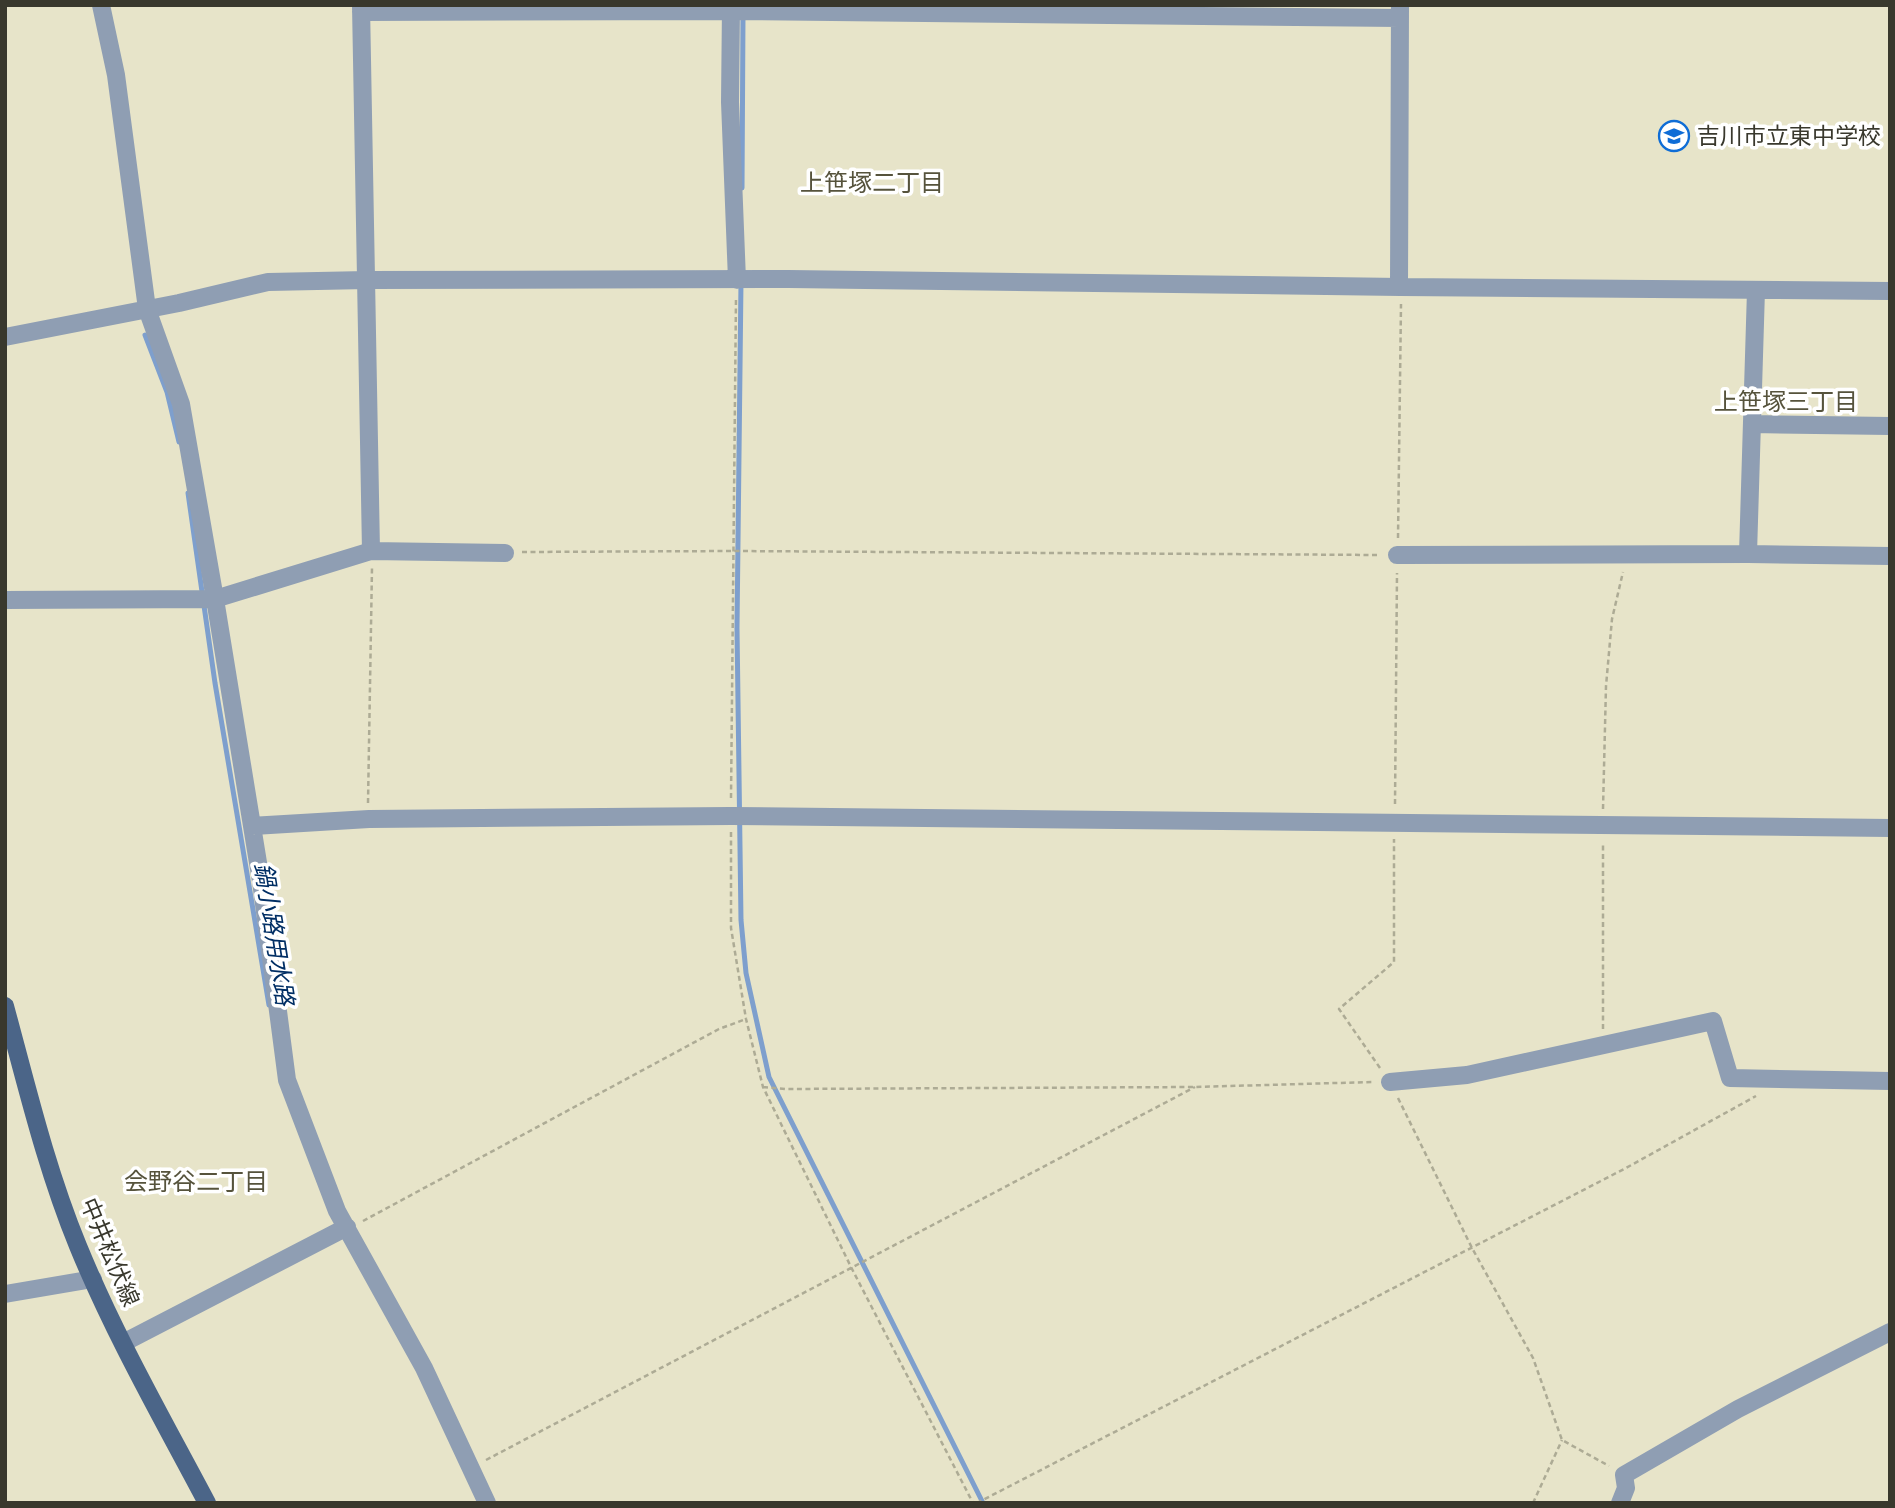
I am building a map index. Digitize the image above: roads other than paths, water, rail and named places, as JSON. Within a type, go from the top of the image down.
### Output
[{"type":"main road","name":"中井松伏線","points":[[7,1017],[46,1160],[78,1246],[123,1343],[207,1503]]},
{"type":"street","points":[[101,5],[116,75],[147,309],[181,404],[215,599],[252,826],[288,1080],[337,1212],[424,1368],[487,1503]]},
{"type":"street","points":[[371,551],[361,8],[1400,12],[1400,287]]},
{"type":"street","points":[[731,8],[730,102],[737,279]]},
{"type":"street","points":[[5,337],[268,282],[737,279],[1890,291]]},
{"type":"street","points":[[1748,554],[1756,290]]},
{"type":"street","points":[[1752,425],[1890,426]]},
{"type":"street","points":[[5,600],[215,599],[371,551],[505,553]]},
{"type":"street","points":[[1397,555],[1890,556]]},
{"type":"street","points":[[252,826],[369,819],[731,816],[1890,828]]},
{"type":"street","points":[[1390,1082],[1451,1078],[1713,1021],[1730,1078],[1890,1081]]},
{"type":"street","points":[[123,1343],[347,1227]]},
{"type":"street","points":[[5,1294],[93,1279]]},
{"type":"street","points":[[1620,1503],[1626,1488],[1624,1475],[1738,1409],[1890,1332]]},
{"type":"waterway","points":[[742,188],[743,15]]},
{"type":"waterway","points":[[741,281],[737,628],[741,920],[746,973],[769,1077],[983,1503]]},
{"type":"waterway","name":"鍋小路用水路","points":[[145,335],[167,392],[179,442]]},
{"type":"waterway","name":"鍋小路用水路","points":[[188,493],[215,683],[269,1005]]},
{"type":"place","name":"吉川市立東中学校","points":[[1674,136]]},
{"type":"district","name":"上笹塚二丁目","points":[[872,183]]},
{"type":"district","name":"上笹塚三丁目","points":[[1786,402]]},
{"type":"district","name":"会野谷二丁目","points":[[196,1182]]}]
